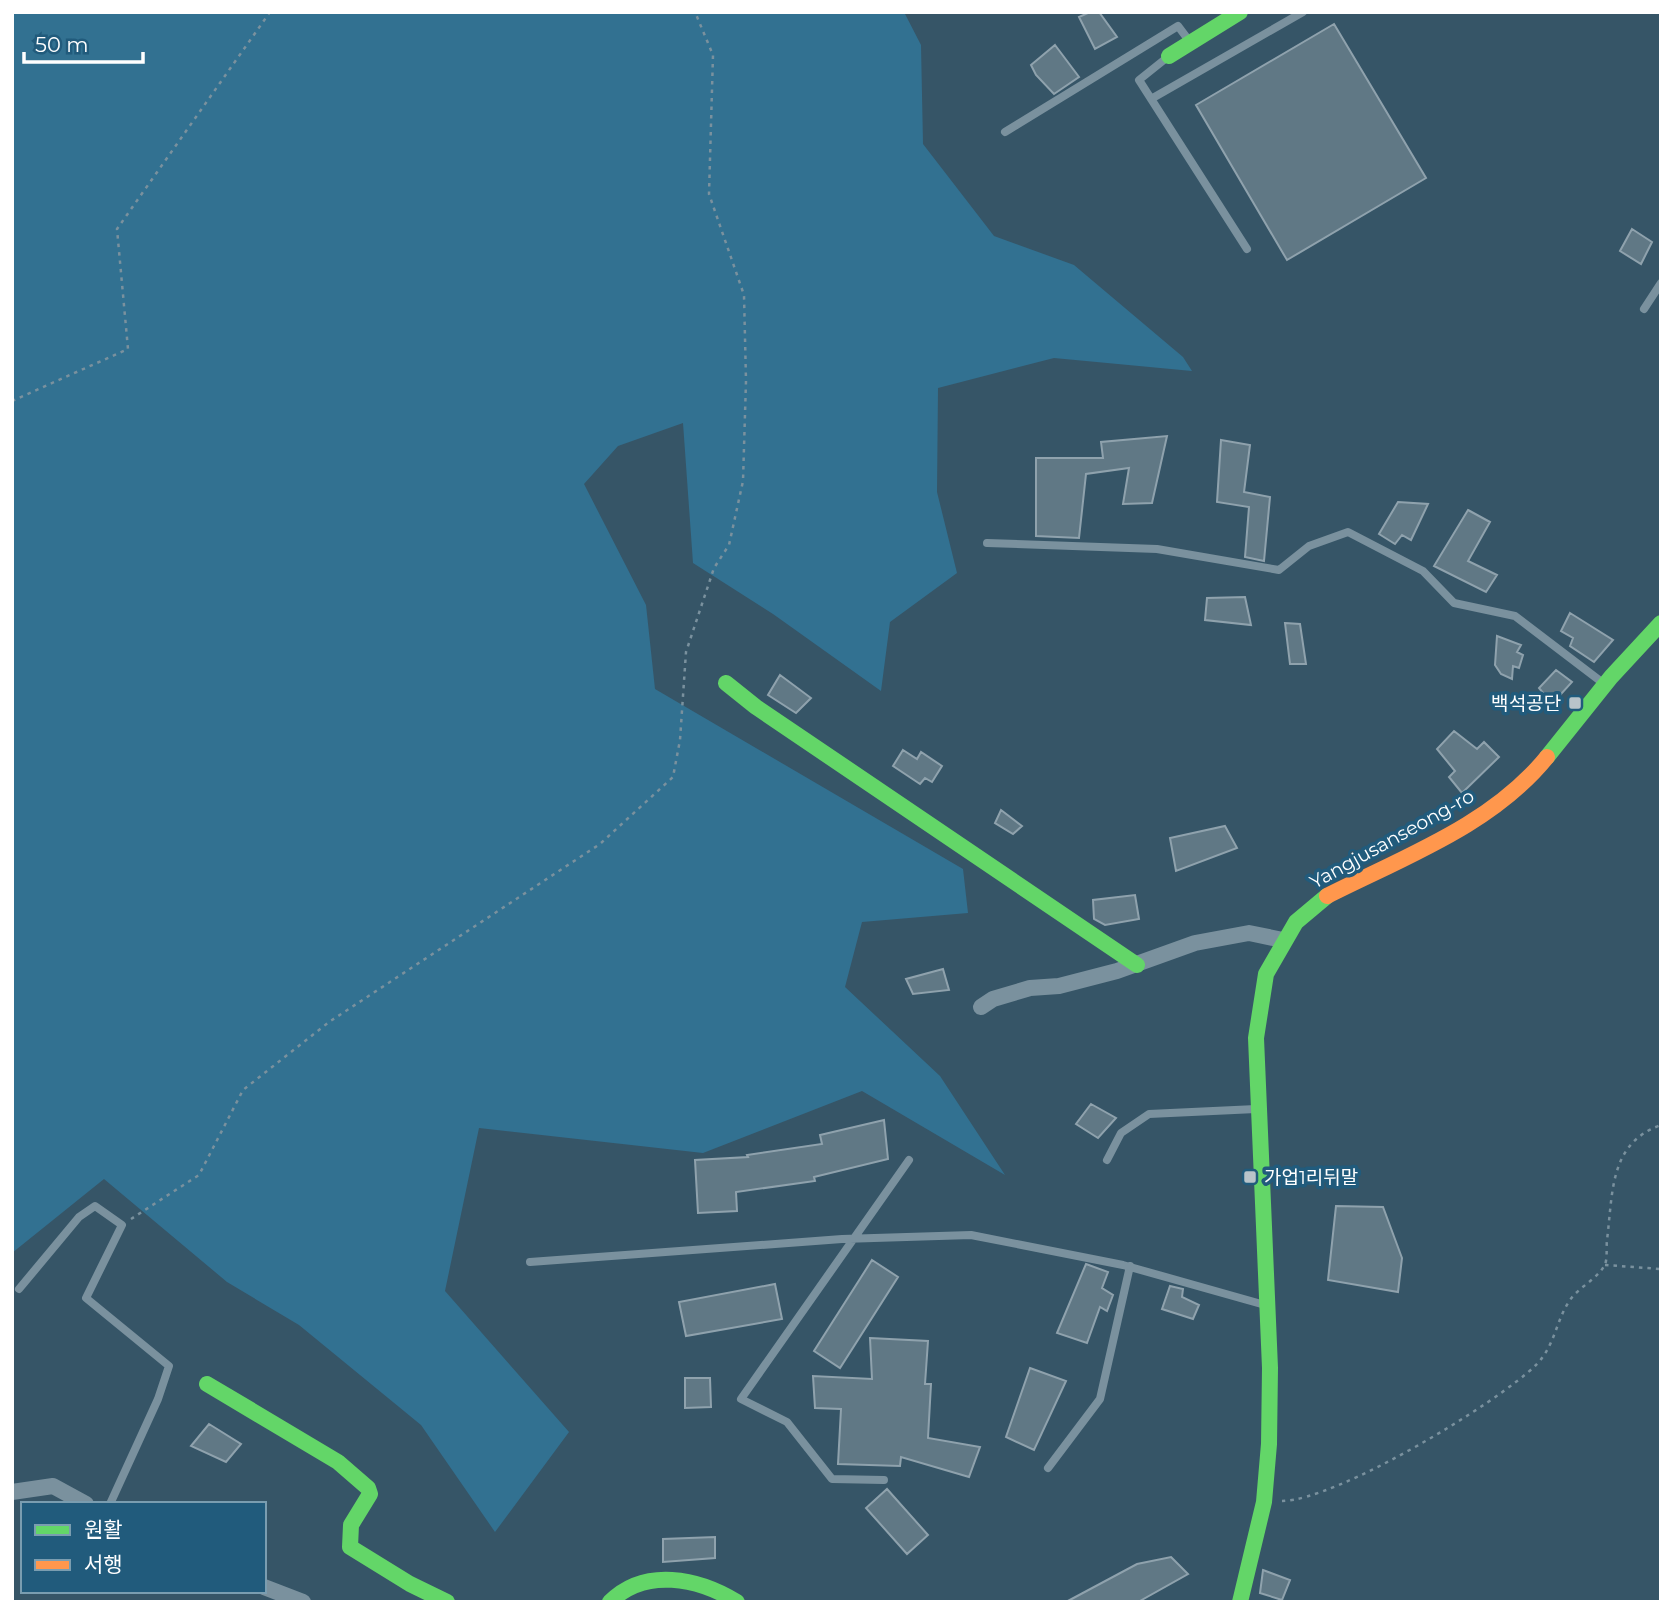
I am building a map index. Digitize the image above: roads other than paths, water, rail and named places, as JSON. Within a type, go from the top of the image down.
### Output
[{"type":"street","points":[[1169,56],[1240,12]]},
{"type":"street","name":"Yangjusanseong-ro","points":[[1240,1602],[1264,1502],[1269,1444],[1268,1306],[1257,1021],[1266,974],[1283,940],[1296,922],[1323,898],[1464,827],[1503,801],[1545,763],[1605,685],[1661,623]]},
{"type":"street","points":[[726,683],[756,707],[1137,965]]},
{"type":"street","points":[[981,1007],[993,999],[1030,988],[1059,986],[1137,965],[1195,943],[1249,933],[1283,940]]},
{"type":"street","points":[[207,1384],[338,1462],[368,1488],[370,1494],[355,1514],[348,1538],[350,1547],[410,1584],[447,1602]]},
{"type":"street","points":[[12,1492],[53,1486],[82,1502]]},
{"type":"street","points":[[610,1602],[628,1586],[676,1581],[699,1584],[737,1602]]},
{"type":"street","points":[[266,1588],[303,1602]]},
{"type":"lane","points":[[1151,99],[1303,12]]},
{"type":"lane","points":[[1005,132],[1178,26],[1191,42]]},
{"type":"lane","points":[[1169,56],[1139,80],[1247,249]]},
{"type":"lane","points":[[1644,309],[1661,283]]},
{"type":"lane","points":[[987,543],[1157,549],[1279,570],[1310,546],[1348,532],[1423,571],[1454,603],[1515,616],[1605,685]]},
{"type":"lane","points":[[1107,1160],[1121,1133],[1150,1114],[1259,1109]]},
{"type":"lane","points":[[884,1480],[832,1479],[787,1422],[741,1399],[909,1160]]},
{"type":"lane","points":[[19,1289],[79,1217],[95,1206],[122,1225],[86,1298],[169,1366],[158,1399],[111,1502]]},
{"type":"lane","points":[[530,1262],[856,1238],[971,1235],[1129,1266],[1268,1306]]},
{"type":"lane","points":[[1048,1468],[1100,1399],[1129,1266]]},
{"type":"place","name":"백석공단","points":[[1575,703]]},
{"type":"place","name":"가업1리뒤말","points":[[1250,1177]]}]
